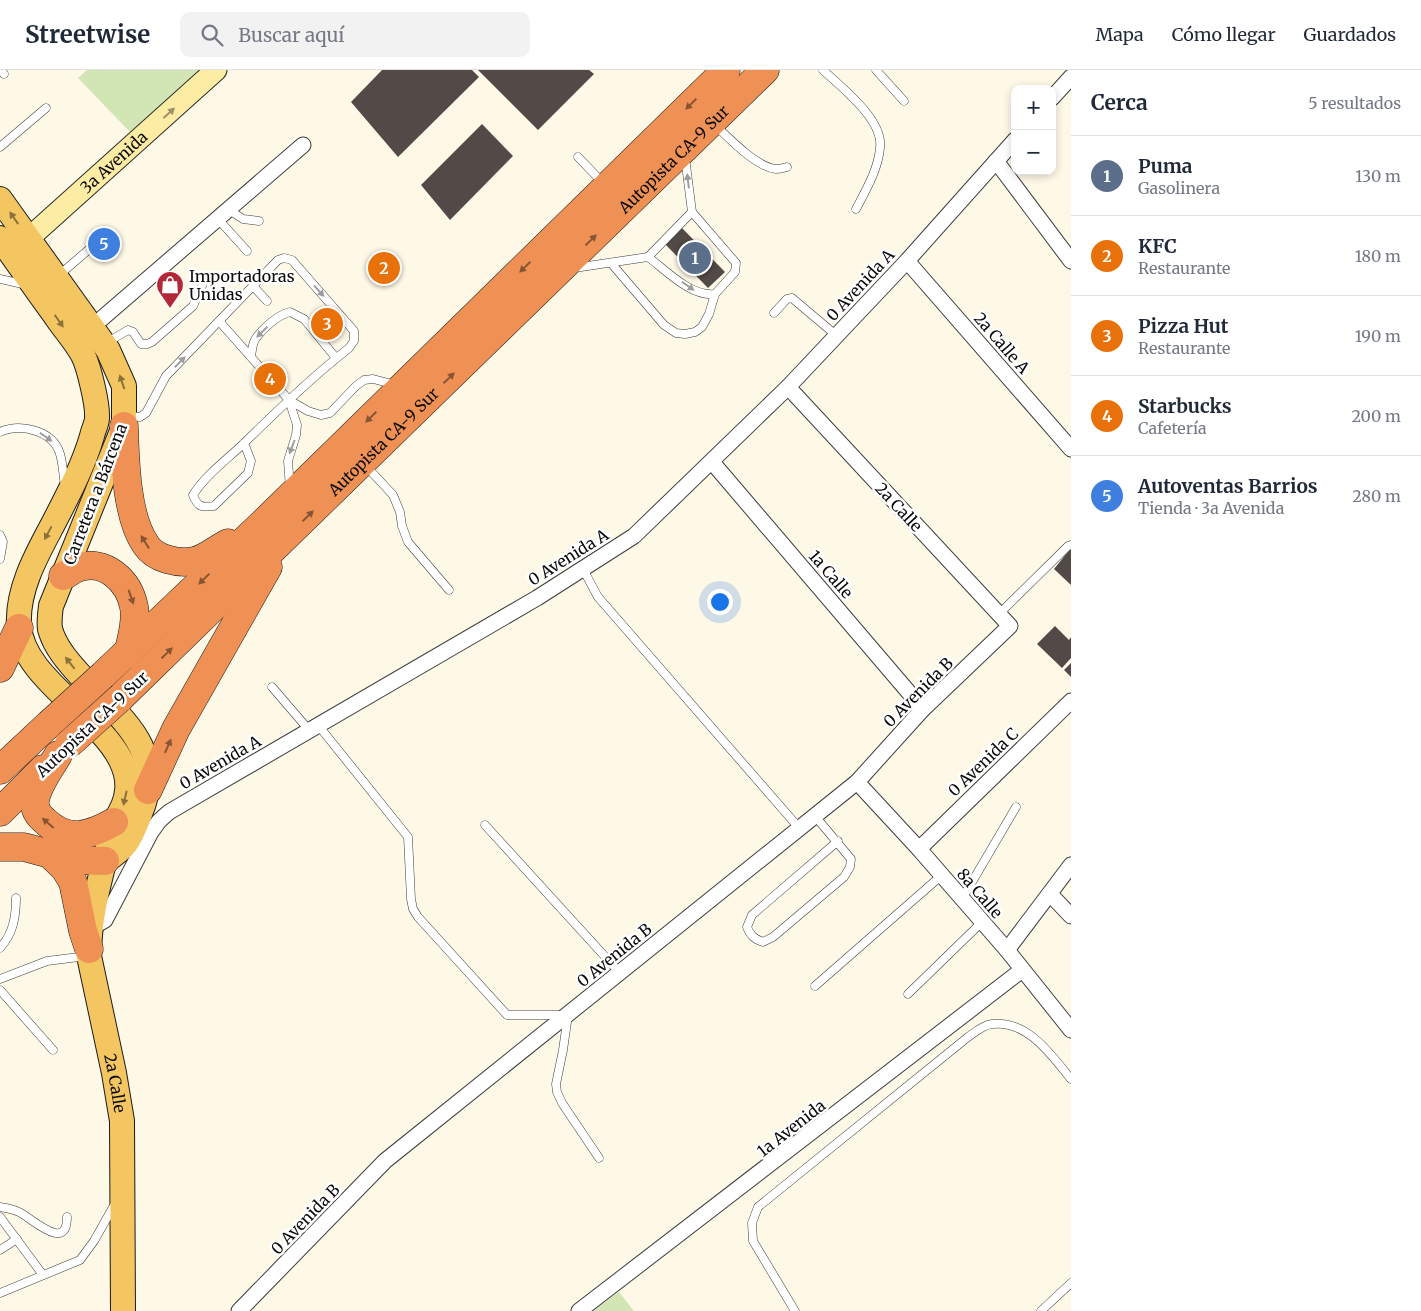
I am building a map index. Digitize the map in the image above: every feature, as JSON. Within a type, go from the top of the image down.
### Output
[{"type":"highway","name":"Autopista CA-9 Sur","points":[[0,770],[10,756],[50,724],[128,654],[726,70]]},
{"type":"highway","name":"Autopista CA-9 Sur","points":[[0,812],[284,540],[765,70]]},
{"type":"highway","points":[[125,421],[125,469],[135,522],[146,546],[159,556],[178,562],[196,561],[264,522]]},
{"type":"highway","points":[[148,790],[176,729],[284,540]]},
{"type":"highway","points":[[63,576],[77,568],[92,566],[110,571],[122,580],[130,591],[134,609],[128,654]]},
{"type":"highway","points":[[0,668],[19,628]]},
{"type":"highway","points":[[64,750],[39,788],[35,802],[37,814],[60,833],[79,836],[102,829],[114,822]]},
{"type":"highway","points":[[0,847],[24,847],[72,860],[105,861]]},
{"type":"highway","points":[[52,856],[65,869],[73,882],[83,931],[90,944]]},
{"type":"main road","name":"Carretera a Bárcena","points":[[0,199],[13,243],[35,287],[84,356],[93,385],[97,418],[87,451],[67,498],[38,552],[26,580],[19,611],[19,628],[26,650],[40,673],[86,716],[119,755],[128,782],[124,805],[114,822]]},
{"type":"main road","name":"Carretera a Bárcena","points":[[13,243],[56,277],[98,336],[124,386],[125,421],[51,606],[50,627],[58,648],[72,666],[133,732],[146,757],[148,790]]},
{"type":"main road","points":[[105,861],[121,851],[130,839],[144,806],[148,790]]},
{"type":"main road","name":"2a Calle","points":[[114,822],[92,912],[90,944],[122,1121],[123,1311]]},
{"type":"street","name":"3a Avenida","points":[[13,243],[216,70]]},
{"type":"street","points":[[1056,94],[1071,77]]},
{"type":"street","name":"0 Avenida A","points":[[90,944],[151,832],[174,809],[538,598],[634,536],[788,387],[907,260],[1011,144]]},
{"type":"street","points":[[98,336],[223,214],[304,145]]},
{"type":"street","points":[[996,161],[1071,262]]},
{"type":"street","name":"2a Calle A","points":[[907,260],[1071,449]]},
{"type":"street","name":"2a Calle","points":[[788,387],[1010,626]]},
{"type":"street","name":"1a Calle","points":[[712,462],[923,709]]},
{"type":"street","name":"0 Avenida B","points":[[240,1311],[385,1161],[858,782],[923,709],[1010,626]]},
{"type":"street","name":"0 Avenida C","points":[[919,849],[1071,701]]},
{"type":"street","name":"8a Calle","points":[[858,782],[1007,950],[1071,1030]]},
{"type":"street","points":[[1007,950],[1071,865]]},
{"type":"street","points":[[1050,894],[1071,916]]},
{"type":"street","name":"1a Avenida","points":[[579,1311],[1022,970]]},
{"type":"lane","points":[[823,70],[866,112],[880,134],[881,148],[875,171],[856,209]]},
{"type":"lane","points":[[876,70],[904,101]]},
{"type":"lane","points":[[0,148],[46,108]]},
{"type":"lane","points":[[712,121],[743,151],[761,164],[777,169],[787,167]]},
{"type":"lane","points":[[610,262],[664,325],[676,332],[685,334],[694,332],[702,327],[716,294],[735,272],[736,262],[692,212],[684,149]]},
{"type":"lane","points":[[578,157],[606,187]]},
{"type":"lane","points":[[560,270],[648,257],[692,212]]},
{"type":"lane","points":[[223,214],[259,222]]},
{"type":"lane","points":[[223,214],[247,251]]},
{"type":"lane","points":[[56,277],[94,245]]},
{"type":"lane","points":[[648,257],[692,290],[706,295],[716,294]]},
{"type":"lane","points":[[125,421],[140,417],[146,413],[166,376],[278,260],[284,258],[292,260],[354,331],[354,341],[349,348],[290,400],[244,443],[199,486],[193,495],[196,503],[202,507],[214,506],[248,473],[251,461],[244,443]]},
{"type":"lane","points":[[0,279],[35,287]]},
{"type":"lane","points":[[98,336],[128,330],[133,332],[141,344],[152,342],[193,306],[202,286]]},
{"type":"lane","points":[[253,286],[268,302]]},
{"type":"lane","points":[[774,313],[787,298],[792,298],[837,336]]},
{"type":"lane","points":[[251,357],[256,338],[281,314],[290,312],[304,319],[336,358]]},
{"type":"lane","points":[[219,321],[290,400],[308,412],[321,415],[330,413],[364,380],[373,379],[402,386]]},
{"type":"lane","points":[[290,400],[297,425],[288,461],[291,495]]},
{"type":"lane","points":[[0,432],[18,428],[31,429],[43,434],[52,442],[60,452],[67,498]]},
{"type":"lane","points":[[363,462],[393,495],[408,542],[449,590]]},
{"type":"lane","points":[[0,535],[3,542],[0,558]]},
{"type":"lane","points":[[999,614],[1071,545]]},
{"type":"lane","points":[[582,569],[598,597],[800,828]]},
{"type":"lane","points":[[272,687],[313,728],[408,837],[411,899],[413,909],[418,917],[507,1014],[568,1015],[556,1084],[557,1092],[562,1103],[599,1158]]},
{"type":"lane","points":[[962,899],[1016,807]]},
{"type":"lane","points":[[815,816],[838,842],[851,858],[850,867],[844,877],[773,937],[763,942],[750,934],[747,927],[752,915],[838,842]]},
{"type":"lane","points":[[485,825],[620,973]]},
{"type":"lane","points":[[815,986],[942,875]]},
{"type":"lane","points":[[3,945],[16,917],[16,898]]},
{"type":"lane","points":[[908,994],[982,922]]},
{"type":"lane","points":[[0,934],[3,945]]},
{"type":"lane","points":[[0,979],[90,944]]},
{"type":"lane","points":[[0,990],[53,1050]]},
{"type":"lane","points":[[795,1311],[753,1242],[752,1223],[758,1207],[968,1037],[991,1024],[1007,1025],[1021,1029],[1035,1038],[1071,1079]]},
{"type":"lane","points":[[0,1293],[80,1260],[94,1241],[123,1190]]},
{"type":"lane","points":[[0,1207],[18,1211],[43,1228],[59,1234],[66,1229],[67,1217]]},
{"type":"lane","points":[[0,1217],[43,1275]]},
{"type":"lane","points":[[0,1250],[16,1239]]},
{"type":"lane","points":[[1041,1311],[1071,1283]]},
{"type":"green space","points":[[87,70],[199,70],[130,132],[78,78]]},
{"type":"green space","points":[[619,1292],[634,1311],[593,1311]]},
{"type":"building","points":[[382,70],[472,70],[479,77],[398,157],[351,102]]},
{"type":"building","points":[[478,70],[589,70],[594,74],[538,130]]},
{"type":"building","points":[[482,124],[513,156],[450,220],[421,185]]},
{"type":"building","points":[[682,228],[725,272],[708,288],[665,244]]},
{"type":"building","points":[[1071,548],[1071,585],[1054,569]]},
{"type":"building","points":[[1055,626],[1069,640],[1071,637],[1071,658],[1062,668],[1037,644]]},
{"type":"building","points":[[1071,663],[1071,677],[1064,670]]},
{"type":"place","name":"Autoventas Barrios","points":[[104,244]]},
{"type":"place","name":"Puma","points":[[695,258]]},
{"type":"place","name":"KFC","points":[[384,268]]},
{"type":"place","name":"Importadoras Unidas","points":[[170,309]]},
{"type":"place","name":"Pizza Hut","points":[[327,324]]},
{"type":"place","name":"Starbucks","points":[[270,379]]}]
